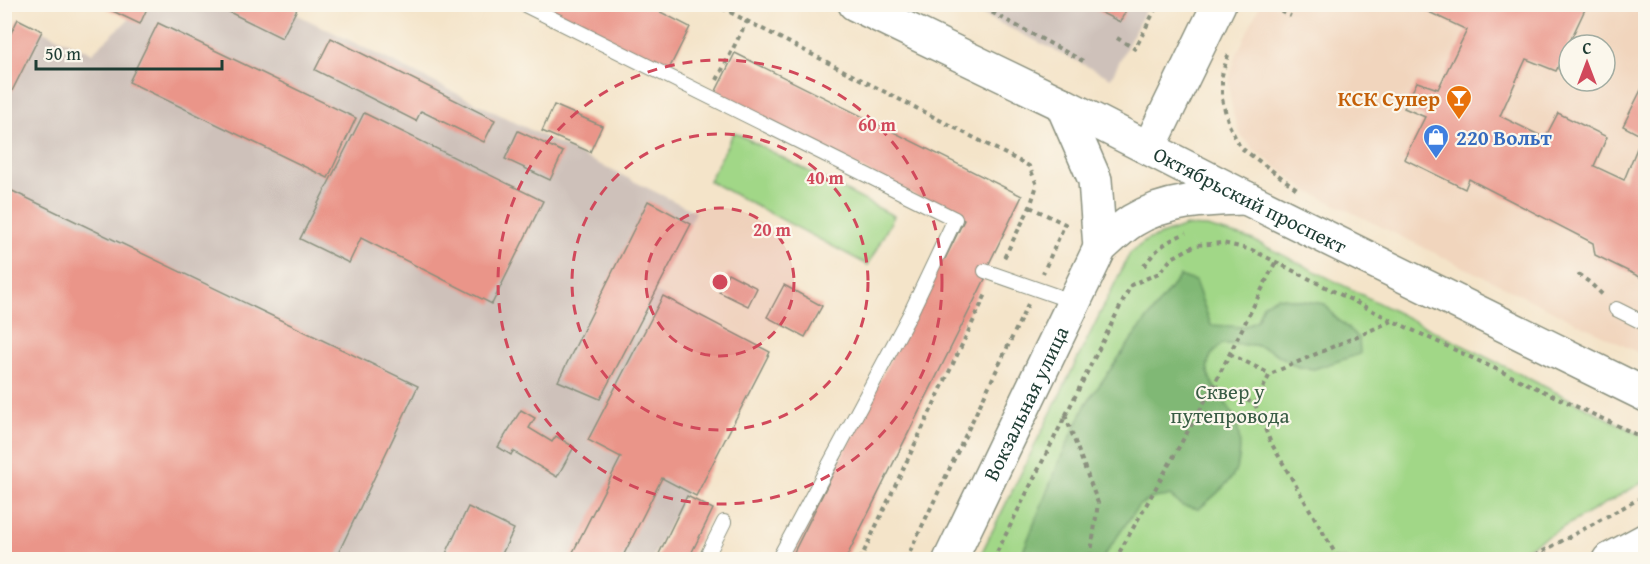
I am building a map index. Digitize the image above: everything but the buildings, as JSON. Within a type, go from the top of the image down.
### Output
[{"type":"main road","name":"Октябрьский проспект","points":[[855,4],[1062,104],[1246,198],[1646,395]]},
{"type":"main road","points":[[1149,148],[1219,4]]},
{"type":"main road","name":"Вокзальная улица","points":[[1062,104],[1095,180],[1100,248]]},
{"type":"main road","name":"Вокзальная улица","points":[[950,560],[1100,248],[1131,221],[1159,208],[1198,200],[1246,198]]},
{"type":"main road","points":[[1609,560],[1646,540]]},
{"type":"lane","points":[[523,4],[955,219],[947,245],[778,560]]},
{"type":"lane","points":[[990,273],[1074,302]]},
{"type":"lane","points":[[1616,309],[1646,324]]},
{"type":"lane","points":[[705,560],[724,522]]},
{"type":"path","points":[[4,19],[12,4]]},
{"type":"path","points":[[714,4],[1029,166],[1037,185],[1030,207],[990,273],[860,560]]},
{"type":"path","points":[[976,4],[1029,30],[1083,61]]},
{"type":"path","points":[[1118,38],[1135,49],[1158,4]]},
{"type":"path","points":[[1283,4],[1281,12],[1292,16]]},
{"type":"path","points":[[708,96],[747,21]]},
{"type":"path","points":[[1233,45],[1222,75],[1222,99],[1229,124],[1240,147],[1304,194]]},
{"type":"path","points":[[906,560],[1065,224],[1030,207]]},
{"type":"path","points":[[1144,266],[1157,248],[1189,232]]},
{"type":"path","points":[[993,560],[1131,285],[1159,273],[1172,258],[1196,245],[1223,243],[1252,250],[1393,321],[1646,439]]},
{"type":"path","points":[[1115,560],[1214,385],[1275,263]]},
{"type":"path","points":[[1578,274],[1616,309]]},
{"type":"path","points":[[1255,404],[1270,374],[1393,321]]},
{"type":"path","points":[[1230,354],[1270,374]]},
{"type":"path","points":[[1214,385],[1255,404],[1270,441],[1339,560]]},
{"type":"path","points":[[1065,415],[1098,503],[1090,560]]},
{"type":"path","points":[[1527,560],[1646,495]]},
{"type":"shaded area","points":[[149,5],[299,5],[296,14],[696,212],[655,292],[664,296],[589,441],[687,491],[652,559],[5,559],[4,46],[18,20],[92,53],[129,19],[140,24]]},
{"type":"shaded area","points":[[963,5],[1148,5],[1111,78]]},
{"type":"shaded area","points":[[1260,5],[1645,5],[1645,356],[1306,190],[1252,148],[1240,134],[1230,98],[1229,81],[1234,60]]},
{"type":"green space","points":[[734,132],[894,216],[868,265],[709,181]]},
{"type":"green space","name":"Сквер у путепровода","points":[[1186,226],[1207,227],[1251,239],[1645,437],[1645,481],[1507,559],[978,560],[1130,253],[1147,240]]},
{"type":"green space","points":[[1180,276],[1195,281],[1211,325],[1243,327],[1257,320],[1263,304],[1277,297],[1325,304],[1334,316],[1359,338],[1360,354],[1314,369],[1298,367],[1270,350],[1254,345],[1222,344],[1209,359],[1208,371],[1214,387],[1234,418],[1240,444],[1236,470],[1225,486],[1199,509],[1182,506],[1170,496],[1153,498],[1139,505],[1102,559],[1020,559],[1058,464],[1086,404]]},
{"type":"place","name":"КСК Супер","points":[[1459,121]]},
{"type":"place","name":"220 Вольт","points":[[1436,160]]}]
